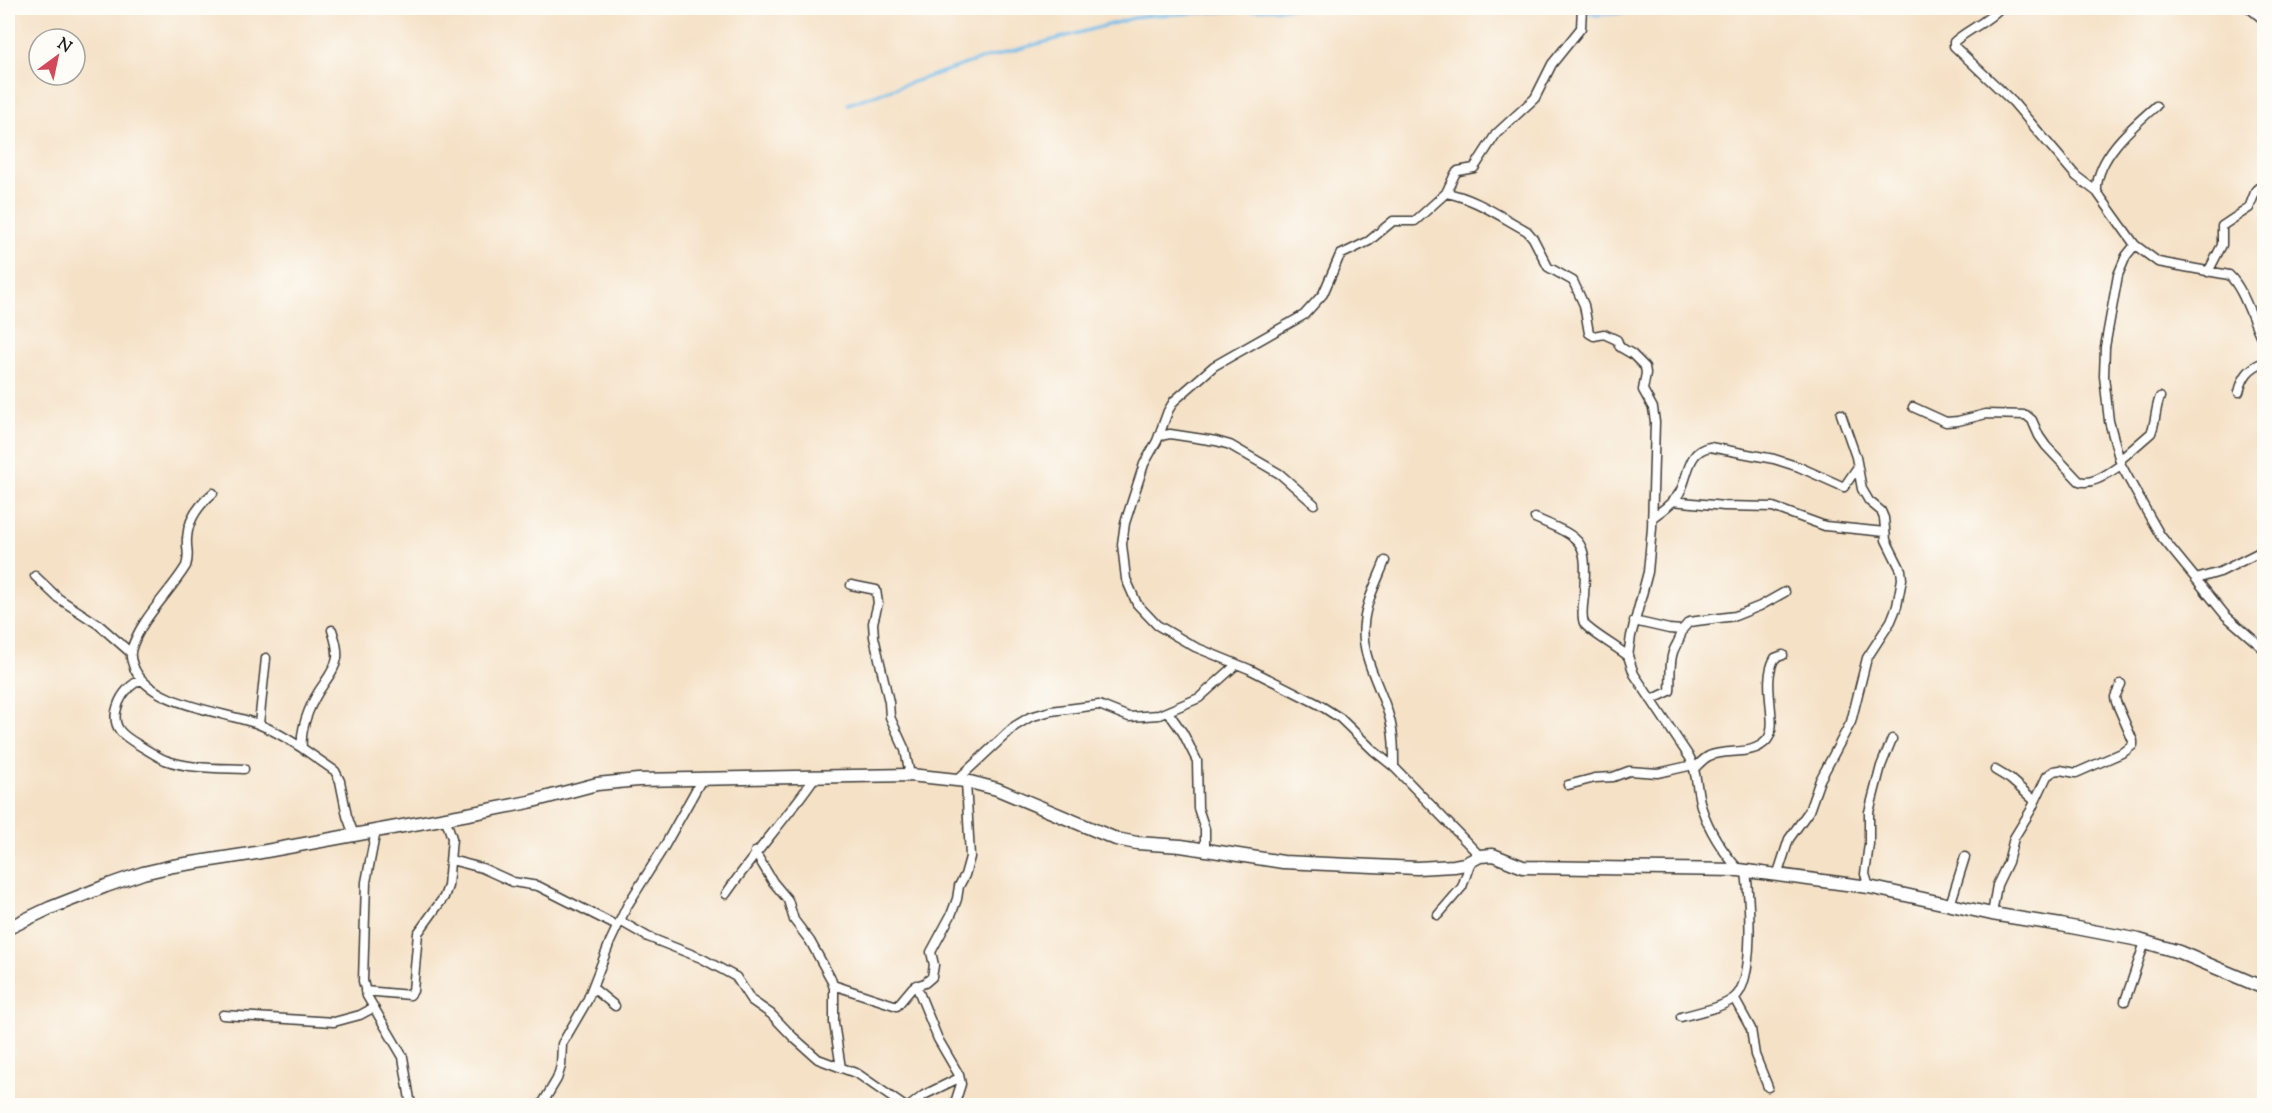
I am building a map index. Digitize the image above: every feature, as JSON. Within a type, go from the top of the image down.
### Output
[{"type":"street","points":[[1475,859],[1394,767],[1340,718],[1318,705],[1195,647],[1157,625],[1137,604],[1126,579],[1122,544],[1125,523],[1144,464],[1160,436],[1168,411],[1174,401],[1214,366],[1304,315],[1323,294],[1340,255],[1369,241],[1393,221],[1415,221],[1446,194],[1458,171],[1474,168],[1502,127],[1535,98],[1552,64],[1581,28],[1582,8]]},
{"type":"street","points":[[2000,8],[1976,28],[1954,42],[1954,46],[2013,102],[2076,176],[2097,192],[2135,245],[2158,262],[2208,272],[2220,272],[2235,280],[2253,323],[2265,343]]},
{"type":"street","points":[[2249,8],[2265,20]]},
{"type":"street","points":[[2097,192],[2099,175],[2124,134],[2156,106]]},
{"type":"street","points":[[2208,272],[2222,245],[2222,226],[2249,208],[2256,190],[2265,183]]},
{"type":"street","points":[[1446,194],[1458,195],[1477,203],[1527,231],[1548,267],[1573,281],[1584,305],[1589,333],[1594,336],[1607,335],[1617,340],[1620,347],[1632,354],[1645,367],[1647,373],[1643,390],[1653,408],[1655,422],[1652,518],[1648,572],[1634,621],[1628,656],[1634,674],[1677,736],[1694,767],[1701,808],[1722,846],[1742,870],[1749,898],[1749,952],[1741,985],[1734,998],[1723,1004],[1681,1017]]},
{"type":"street","points":[[2135,245],[2126,256],[2118,275],[2105,347],[2104,376],[2109,421],[2120,463],[2160,535],[2226,616],[2265,649]]},
{"type":"street","points":[[2239,392],[2251,368],[2265,362]]},
{"type":"street","points":[[1913,407],[1946,422],[1958,422],[1986,414],[2026,415],[2032,420],[2038,436],[2046,446],[2079,481],[2084,483],[2090,482],[2120,463],[2151,433],[2155,409],[2160,397]]},
{"type":"street","points":[[1777,876],[1790,839],[1809,811],[1820,780],[1851,722],[1868,658],[1887,630],[1897,606],[1902,579],[1901,570],[1886,540],[1881,511],[1869,501],[1862,489],[1856,458],[1841,414]]},
{"type":"street","points":[[1160,436],[1170,434],[1230,445],[1280,474],[1314,504]]},
{"type":"street","points":[[1652,518],[1678,495],[1696,452],[1710,447],[1774,459],[1799,467],[1843,487],[1857,468]]},
{"type":"street","points":[[130,653],[145,622],[186,566],[189,556],[186,538],[189,528],[198,507],[213,493]]},
{"type":"street","points":[[1672,501],[1724,506],[1773,507],[1825,526],[1885,532]]},
{"type":"street","points":[[1535,518],[1579,540],[1586,558],[1583,609],[1585,624],[1591,631],[1611,642],[1628,656]]},
{"type":"street","points":[[2196,579],[2220,572],[2265,550]]},
{"type":"street","points":[[1384,561],[1366,610],[1363,626],[1366,653],[1389,715],[1394,738],[1394,767]]},
{"type":"street","points":[[35,576],[58,598],[99,625],[130,653],[140,680],[180,703],[259,724],[279,733],[335,771],[340,781],[347,816],[354,835]]},
{"type":"street","points":[[851,585],[872,588],[878,595],[873,623],[874,637],[889,702],[890,717],[905,750],[910,775]]},
{"type":"street","points":[[1652,700],[1670,691],[1670,663],[1673,651],[1689,622],[1735,616],[1785,592]]},
{"type":"street","points":[[1634,621],[1683,630]]},
{"type":"street","points":[[302,748],[309,710],[334,669],[337,647],[332,630]]},
{"type":"street","points":[[1568,785],[1602,776],[1613,777],[1629,771],[1658,773],[1694,767],[1711,755],[1750,750],[1762,745],[1770,738],[1768,674],[1775,658],[1783,655]]},
{"type":"street","points":[[259,724],[266,658]]},
{"type":"street","points":[[961,781],[1015,726],[1030,717],[1051,711],[1100,705],[1129,717],[1150,717],[1168,712],[1199,698],[1236,665]]},
{"type":"street","points":[[140,680],[131,684],[117,707],[116,724],[120,732],[166,760],[202,767],[244,769]]},
{"type":"street","points":[[1992,914],[1997,885],[2008,862],[2014,838],[2047,776],[2054,771],[2076,773],[2124,752],[2133,745],[2115,697],[2121,684]]},
{"type":"street","points":[[1168,712],[1183,733],[1197,761],[1197,796],[1205,829],[1205,850]]},
{"type":"street","points":[[1869,887],[1865,874],[1869,844],[1869,812],[1878,773],[1892,739]]},
{"type":"street","points":[[1995,770],[2010,779],[2035,801]]},
{"type":"street","points":[[8,928],[50,908],[143,873],[529,802],[597,784],[703,777],[910,775],[961,781],[997,789],[1116,839],[1283,862],[1417,868],[1454,867],[1493,855],[1523,867],[1742,870],[1869,887],[1992,914],[2061,924],[2145,942],[2179,952],[2265,988]]},
{"type":"street","points":[[541,1106],[557,1079],[561,1066],[562,1044],[593,988],[619,923],[703,777]]},
{"type":"street","points":[[726,894],[815,777]]},
{"type":"street","points":[[833,985],[897,1006],[916,985],[925,983],[932,976],[934,965],[931,952],[951,915],[970,857],[961,781]]},
{"type":"street","points":[[365,991],[410,994],[414,988],[418,933],[444,897],[448,886],[452,838],[445,817]]},
{"type":"street","points":[[376,830],[364,897],[363,981],[373,1008],[403,1057],[411,1106]]},
{"type":"street","points":[[756,852],[773,882],[789,900],[794,920],[814,947],[833,985],[835,1033],[839,1043],[841,1068]]},
{"type":"street","points":[[1950,905],[1965,857]]},
{"type":"street","points":[[1438,915],[1462,887],[1475,859]]},
{"type":"street","points":[[451,860],[483,868],[513,882],[538,886],[648,937],[701,958],[736,977],[751,999],[771,1014],[818,1059],[858,1074],[904,1106]]},
{"type":"street","points":[[2125,1001],[2145,942]]},
{"type":"street","points":[[916,985],[938,1039],[960,1078],[961,1084],[954,1106]]},
{"type":"street","points":[[593,988],[615,1006]]},
{"type":"street","points":[[1734,998],[1751,1029],[1755,1054],[1768,1087]]},
{"type":"street","points":[[223,1015],[334,1022],[348,1020],[373,1008]]},
{"type":"street","points":[[910,1106],[924,1095],[960,1078]]},
{"type":"waterway","points":[[848,104],[975,61],[1141,16],[1295,8]]},
{"type":"waterway","points":[[1583,10],[1596,15],[1691,8]]}]
